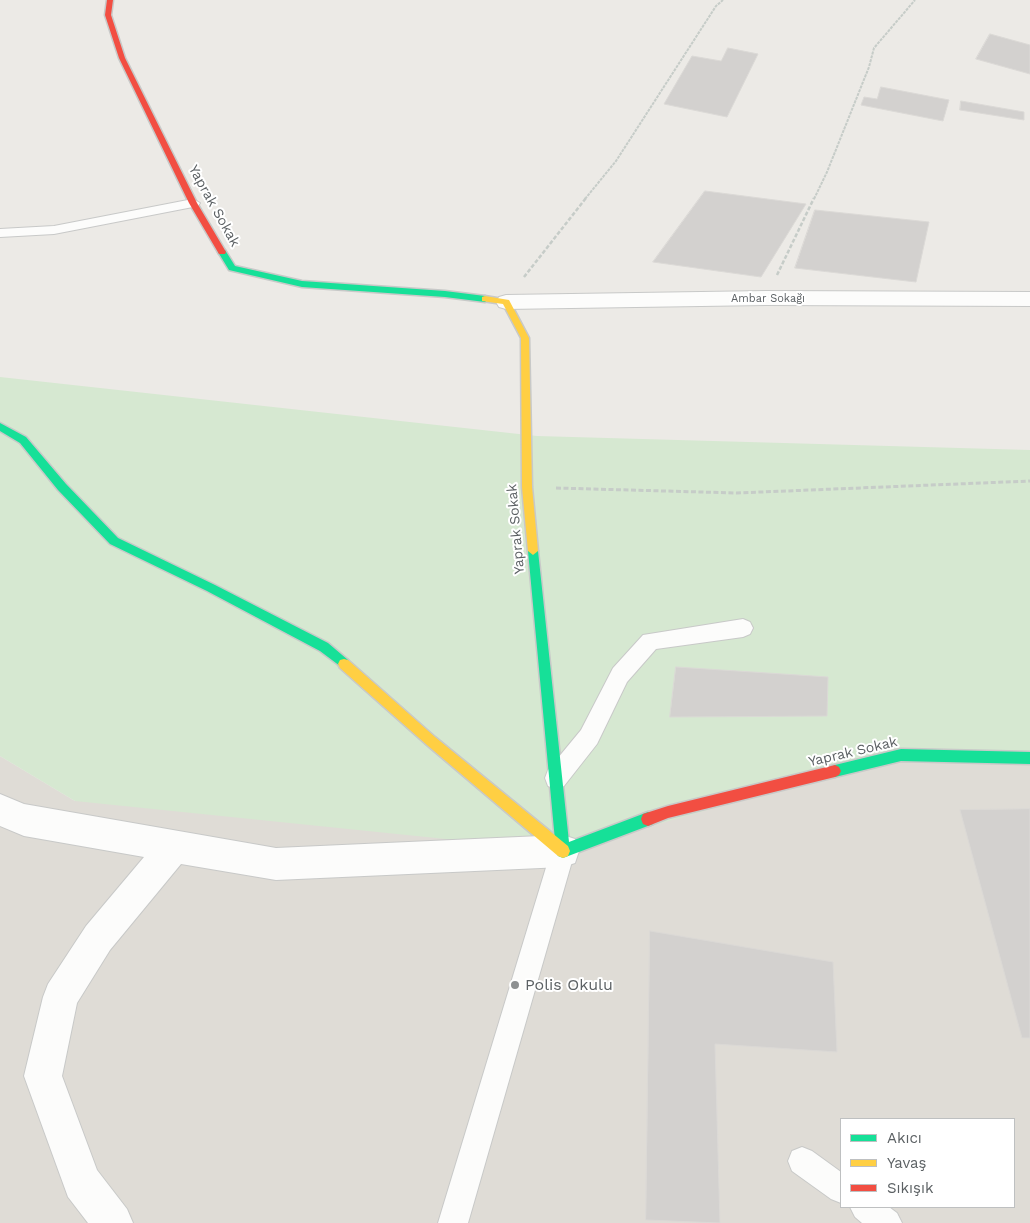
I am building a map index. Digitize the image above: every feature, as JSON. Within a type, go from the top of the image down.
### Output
[{"type":"street","name":"Yaprak Sokak","points":[[110,0],[108,16],[122,58],[193,203],[232,268],[302,284],[445,294],[506,302],[525,338],[526,487],[563,851],[668,812],[901,755],[1030,758]]},
{"type":"street","name":"Ambar Sokağı","points":[[506,302],[766,298],[1030,299]]},
{"type":"street","points":[[0,427],[23,440],[62,488],[114,542],[211,588],[324,647],[431,741],[563,851]]},
{"type":"street","points":[[0,810],[24,820],[276,864],[563,851]]},
{"type":"street","points":[[113,1223],[82,1183],[43,1076],[60,997],[98,938],[174,846]]},
{"type":"lane","points":[[0,233],[16,234],[54,230],[193,203]]},
{"type":"lane","points":[[556,778],[589,737],[620,674],[650,641],[743,628]]},
{"type":"lane","points":[[453,1223],[563,851]]},
{"type":"lane","points":[[802,1161],[840,1189]]},
{"type":"lane","points":[[866,1208],[887,1223]]},
{"type":"path","points":[[506,302],[550,242],[616,161],[662,87],[716,6],[723,0]]},
{"type":"path","points":[[766,298],[827,172],[869,66],[874,48],[915,0]]},
{"type":"path","points":[[526,487],[738,493],[1030,481]]},
{"type":"shaded area","name":"Polis Okulu","points":[[901,755],[1030,758],[1030,1223],[0,1223],[0,756],[75,801]]},
{"type":"green space","points":[[0,377],[537,436],[1030,450],[1030,758],[901,755],[563,851],[75,801],[0,756]]},
{"type":"building","points":[[990,34],[1030,45],[1030,74],[976,59]]},
{"type":"building","points":[[728,48],[758,54],[727,117],[664,104],[692,56],[721,61]]},
{"type":"building","points":[[881,87],[949,100],[943,121],[861,105],[864,97],[877,99]]},
{"type":"building","points":[[961,101],[1024,112],[1024,120],[960,110]]},
{"type":"building","points":[[705,191],[806,204],[761,277],[653,262]]},
{"type":"building","points":[[815,210],[929,222],[916,282],[795,268]]},
{"type":"building","points":[[676,667],[828,677],[827,716],[670,717]]},
{"type":"building","points":[[1030,809],[1030,1038],[1022,1038],[960,810]]},
{"type":"building","points":[[650,931],[833,962],[837,1052],[715,1044],[720,1223],[646,1220]]},
{"type":"traffic: fast","points":[[222,252],[232,268],[302,284],[445,294],[485,299]]},
{"type":"traffic: fast","points":[[0,427],[23,440],[62,487],[114,541],[211,588],[324,647],[344,664]]},
{"type":"traffic: fast","points":[[533,551],[563,851],[648,819]]},
{"type":"traffic: fast","points":[[835,771],[901,755],[1030,758]]},
{"type":"traffic: slow","points":[[485,299],[506,302],[525,338],[527,487],[533,551]]},
{"type":"traffic: slow","points":[[344,664],[431,741],[563,851]]},
{"type":"traffic: jam","points":[[110,0],[108,15],[122,58],[193,203],[222,252]]},
{"type":"traffic: jam","points":[[648,819],[668,812],[835,771]]},
{"type":"place","name":"Polis Okulu","points":[[515,985]]}]
